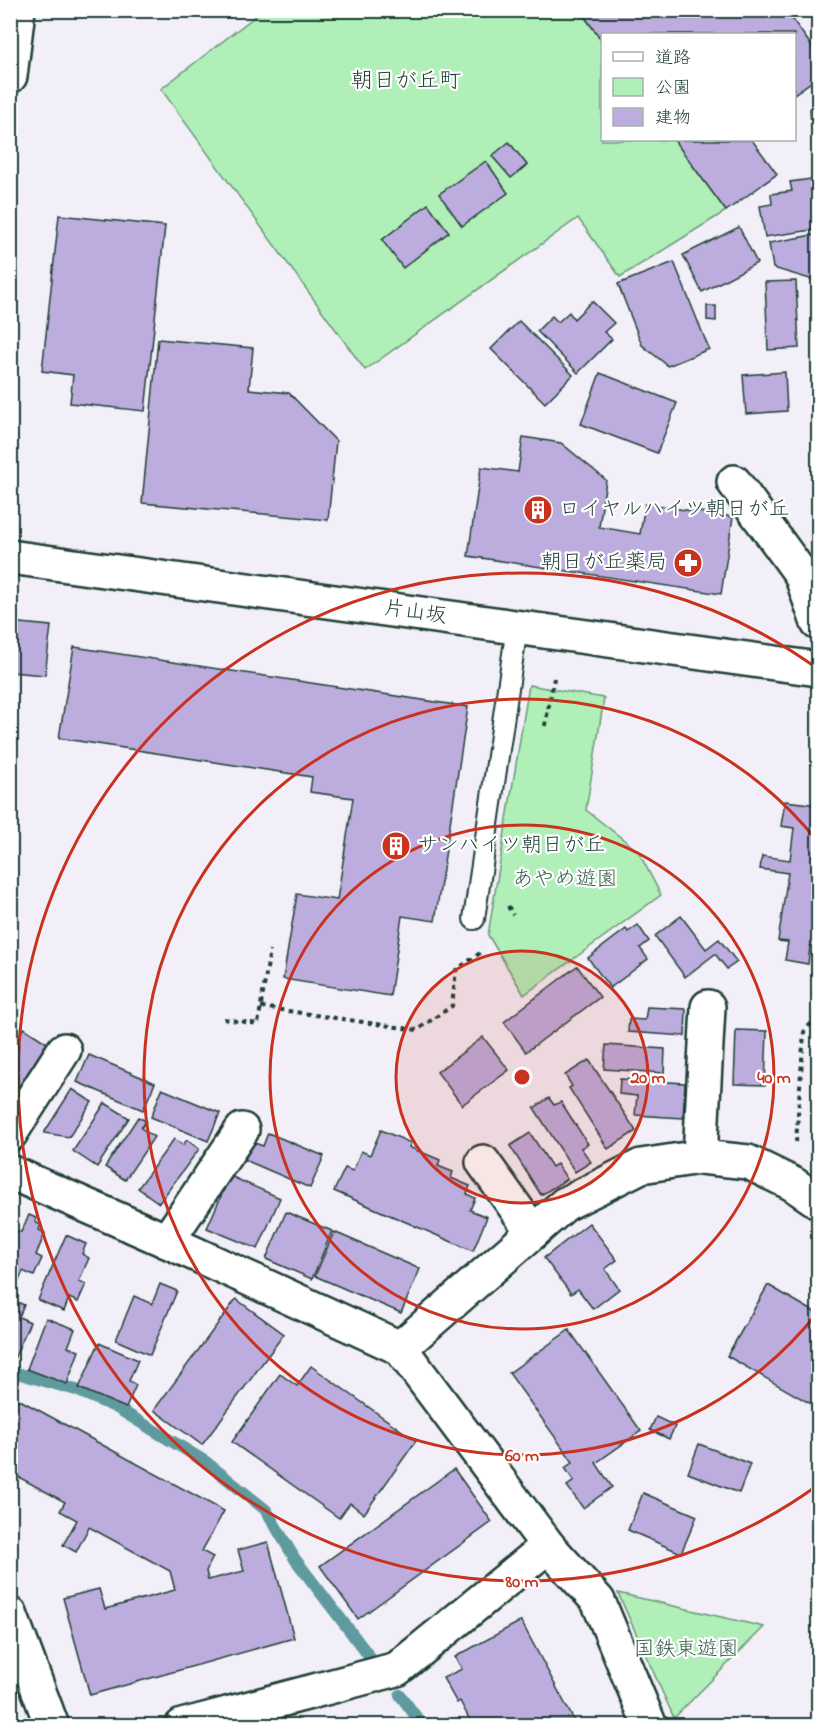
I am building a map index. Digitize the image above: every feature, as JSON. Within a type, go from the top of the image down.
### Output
[{"type":"street","points":[[10,76],[18,10]]},
{"type":"street","points":[[734,482],[801,574],[819,624]]},
{"type":"street","name":"片山坂","points":[[10,557],[819,669]]},
{"type":"street","points":[[700,1157],[708,1007]]},
{"type":"street","points":[[10,1134],[64,1050]]},
{"type":"street","points":[[167,1241],[242,1130]]},
{"type":"street","points":[[400,1348],[565,1204],[641,1166],[700,1157],[748,1162],[806,1193]]},
{"type":"street","points":[[483,1162],[533,1232]]},
{"type":"street","points":[[10,1172],[400,1348],[548,1546],[597,1601],[650,1725]]},
{"type":"street","points":[[182,1725],[397,1669],[548,1546]]},
{"type":"street","points":[[10,1614],[52,1725]]},
{"type":"lane","points":[[474,919],[517,627]]},
{"type":"path","points":[[546,726],[554,678]]},
{"type":"path","points":[[261,1007],[417,1030],[452,1006],[456,970],[487,947]]},
{"type":"path","points":[[224,1019],[258,1024],[270,950]]},
{"type":"path","points":[[806,1193],[804,1032],[819,1016]]},
{"type":"green space","points":[[262,11],[580,11],[601,40],[601,141],[675,141],[726,211],[620,277],[578,218],[365,370],[161,89]]},
{"type":"green space","name":"あやめ遊園","points":[[529,685],[604,698],[586,810],[638,851],[661,895],[524,995],[488,935]]},
{"type":"green space","name":"国鉄東遊園","points":[[618,1593],[764,1627],[674,1718]]},
{"type":"building","points":[[580,10],[786,10],[818,55],[818,77],[796,93],[796,33],[601,33],[601,40]]},
{"type":"building","points":[[810,109],[818,109],[818,152],[813,153]]},
{"type":"building","points":[[675,141],[753,141],[777,174],[726,211]]},
{"type":"building","points":[[509,142],[527,165],[511,178],[492,156]]},
{"type":"building","points":[[486,161],[508,193],[462,226],[439,194]]},
{"type":"building","points":[[818,178],[818,229],[765,237],[760,206],[772,204],[771,194],[792,191],[790,182]]},
{"type":"building","points":[[428,204],[449,232],[403,268],[382,240]]},
{"type":"building","points":[[59,215],[165,226],[145,411],[70,403],[73,375],[42,371]]},
{"type":"building","points":[[739,227],[757,263],[702,292],[683,255]]},
{"type":"building","points":[[818,234],[818,277],[810,279],[773,268],[769,243]]},
{"type":"building","points":[[674,262],[709,349],[668,366],[642,345],[618,284]]},
{"type":"building","points":[[796,281],[799,348],[768,350],[765,282]]},
{"type":"building","points":[[814,288],[818,288],[818,327]]},
{"type":"building","points":[[592,301],[614,323],[604,332],[612,339],[578,373],[537,331],[552,316],[558,322],[569,312],[574,319]]},
{"type":"building","points":[[707,306],[716,306],[716,321],[707,320]]},
{"type":"building","points":[[519,321],[573,375],[545,403],[491,349]]},
{"type":"building","points":[[158,339],[253,348],[249,389],[289,393],[336,441],[328,520],[142,503]]},
{"type":"building","points":[[785,372],[787,411],[746,414],[743,375]]},
{"type":"building","points":[[600,373],[677,403],[657,453],[581,424]]},
{"type":"building","name":"ロイヤルハイツ朝日が丘","points":[[523,437],[561,443],[606,480],[599,527],[640,534],[645,504],[733,517],[721,594],[468,556],[481,467],[518,472]]},
{"type":"building","points":[[10,622],[51,626],[45,675],[10,672]]},
{"type":"building","name":"サンハイツ朝日が丘","points":[[74,647],[468,707],[435,921],[402,916],[390,996],[283,979],[297,894],[337,900],[353,798],[310,792],[312,777],[59,738]]},
{"type":"building","points":[[785,801],[818,805],[818,947],[810,946],[808,964],[785,960],[788,942],[778,941],[788,873],[760,869],[762,856],[790,860],[794,828],[781,826]]},
{"type":"building","points":[[681,916],[706,949],[719,939],[737,962],[727,969],[715,954],[685,977],[655,936]]},
{"type":"building","points":[[638,925],[649,941],[640,948],[648,959],[610,988],[588,958],[626,929],[628,932]]},
{"type":"building","points":[[577,966],[600,997],[526,1052],[504,1022]]},
{"type":"building","points":[[647,1007],[686,1009],[685,1036],[628,1032],[629,1019],[645,1020]]},
{"type":"building","points":[[24,1028],[47,1043],[10,1101],[10,1048]]},
{"type":"building","points":[[736,1030],[767,1031],[765,1085],[734,1084]]},
{"type":"building","points":[[483,1037],[509,1070],[462,1105],[437,1072]]},
{"type":"building","points":[[606,1045],[665,1049],[664,1073],[604,1069]]},
{"type":"building","points":[[89,1055],[155,1083],[143,1110],[77,1082]]},
{"type":"building","points":[[589,1060],[636,1131],[608,1149],[569,1088],[572,1086],[565,1075]]},
{"type":"building","points":[[620,1079],[685,1083],[683,1118],[635,1115],[637,1096],[619,1094]]},
{"type":"building","points":[[72,1089],[92,1102],[69,1137],[44,1133]]},
{"type":"building","points":[[162,1089],[220,1113],[208,1141],[151,1117]]},
{"type":"building","points":[[549,1098],[554,1105],[561,1102],[588,1144],[581,1148],[591,1162],[575,1172],[534,1108]]},
{"type":"building","points":[[105,1103],[129,1118],[97,1167],[73,1151]]},
{"type":"building","points":[[138,1117],[146,1121],[141,1128],[154,1137],[125,1180],[105,1167]]},
{"type":"building","points":[[381,1130],[411,1143],[409,1147],[440,1160],[438,1166],[453,1172],[451,1178],[470,1186],[467,1194],[475,1198],[470,1210],[487,1217],[473,1251],[334,1191],[345,1168],[353,1171],[361,1151],[370,1155]]},
{"type":"building","points":[[268,1133],[324,1156],[310,1188],[245,1160],[252,1142],[263,1146]]},
{"type":"building","points":[[530,1133],[552,1167],[557,1164],[567,1179],[541,1195],[510,1146]]},
{"type":"building","points":[[174,1139],[183,1145],[187,1140],[199,1149],[159,1203],[138,1188]]},
{"type":"building","points":[[230,1176],[280,1198],[258,1249],[207,1228]]},
{"type":"building","points":[[286,1212],[332,1231],[312,1279],[266,1259]]},
{"type":"building","points":[[29,1215],[36,1218],[35,1222],[41,1225],[39,1230],[45,1233],[36,1255],[42,1258],[34,1276],[23,1271],[16,1288],[10,1286],[10,1236],[13,1229],[21,1232]]},
{"type":"building","points":[[589,1223],[617,1260],[605,1269],[619,1289],[593,1309],[578,1289],[571,1294],[544,1258]]},
{"type":"building","points":[[334,1232],[420,1269],[401,1313],[315,1276]]},
{"type":"building","points":[[66,1235],[86,1244],[82,1254],[89,1258],[79,1281],[86,1284],[78,1302],[69,1298],[64,1311],[38,1300]]},
{"type":"building","points":[[160,1284],[177,1291],[150,1355],[116,1340],[134,1296],[152,1304]]},
{"type":"building","points":[[768,1285],[818,1314],[818,1408],[727,1356]]},
{"type":"building","points":[[10,1299],[24,1305],[19,1317],[30,1322],[11,1366]]},
{"type":"building","points":[[236,1299],[284,1334],[202,1445],[154,1410]]},
{"type":"building","points":[[46,1318],[75,1329],[68,1347],[79,1351],[67,1384],[27,1369]]},
{"type":"building","points":[[569,1330],[641,1431],[596,1463],[612,1487],[583,1508],[567,1486],[574,1481],[565,1468],[573,1462],[509,1373]]},
{"type":"building","points":[[99,1343],[138,1360],[129,1381],[136,1385],[126,1408],[79,1388]]},
{"type":"building","points":[[311,1366],[416,1441],[364,1514],[350,1503],[339,1518],[232,1442],[280,1374],[297,1386]]},
{"type":"building","points":[[18,1399],[224,1511],[202,1551],[213,1557],[206,1571],[208,1580],[244,1571],[238,1550],[268,1542],[294,1638],[90,1695],[63,1598],[99,1589],[105,1609],[175,1590],[170,1571],[89,1527],[76,1552],[63,1545],[77,1520],[60,1511],[65,1502],[15,1475],[10,1484],[10,1413]]},
{"type":"building","points":[[656,1417],[675,1426],[669,1439],[650,1430]]},
{"type":"building","points":[[699,1444],[750,1464],[739,1493],[688,1473]]},
{"type":"building","points":[[454,1469],[492,1522],[358,1619],[320,1566]]},
{"type":"building","points":[[643,1493],[697,1516],[681,1553],[628,1530]]},
{"type":"building","points":[[521,1621],[577,1726],[493,1726],[489,1719],[478,1726],[473,1726],[460,1701],[457,1703],[443,1678],[462,1669],[455,1657]]},
{"type":"building","points":[[10,1706],[18,1723],[12,1726],[10,1726]]},
{"type":"waterway","points":[[10,1371],[76,1390],[117,1408],[206,1462],[266,1510],[295,1559],[369,1656]]},
{"type":"waterway","points":[[400,1695],[423,1726]]},
{"type":"place","name":"ロイヤルハイツ朝日が丘","points":[[538,510]]},
{"type":"place","name":"朝日が丘薬局","points":[[688,563]]},
{"type":"place","name":"サンハイツ朝日が丘","points":[[396,846]]},
{"type":"district","name":"朝日が丘町","points":[[406,82]]}]
